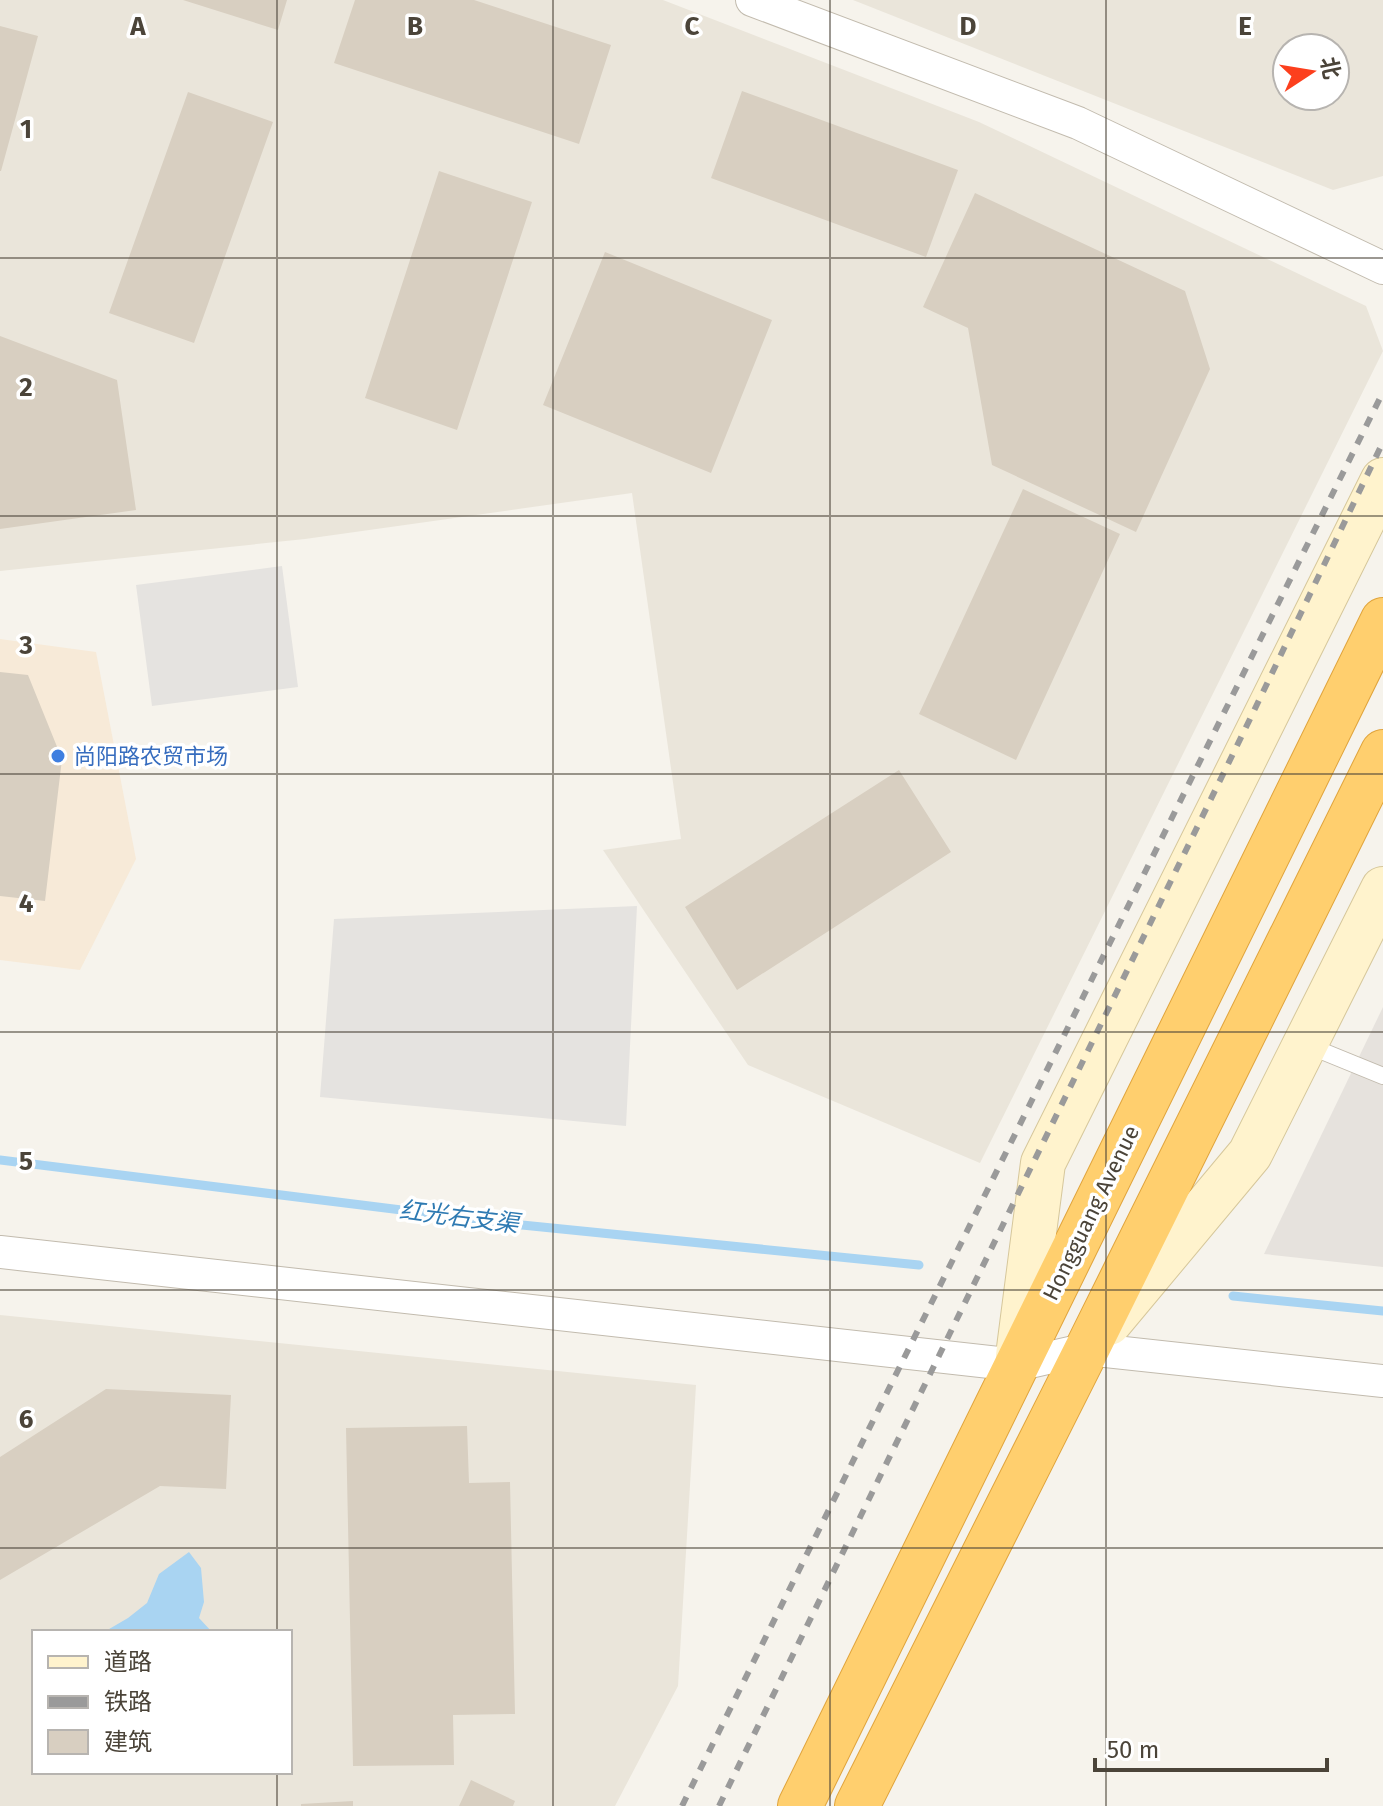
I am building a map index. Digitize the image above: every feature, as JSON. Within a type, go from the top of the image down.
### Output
[{"type":"highway","name":"Hongguang Avenue","points":[[800,1806],[1383,620]]},
{"type":"highway","points":[[857,1806],[1383,752]]},
{"type":"street","points":[[752,0],[1078,123],[1383,268]]},
{"type":"street","points":[[1017,1365],[1043,1163],[1383,480]]},
{"type":"street","points":[[1087,1349],[1250,1154],[1383,889]]},
{"type":"street","points":[[0,1252],[1017,1365],[1087,1349],[1383,1381]]},
{"type":"lane","points":[[1305,1044],[1383,1076]]},
{"type":"shaded area","points":[[0,0],[663,0],[979,122],[1366,306],[1383,351],[980,1163],[748,1065],[603,850],[681,839],[632,493],[305,539],[0,571]]},
{"type":"shaded area","points":[[853,0],[1383,0],[1383,176],[1333,190]]},
{"type":"shaded area","points":[[282,566],[298,687],[152,706],[136,585]]},
{"type":"shaded area","name":"尚阳路农贸市场","points":[[0,639],[96,652],[136,859],[80,970],[0,960]]},
{"type":"shaded area","points":[[637,906],[626,1126],[320,1097],[334,919]]},
{"type":"shaded area","points":[[1383,1007],[1383,1267],[1264,1254]]},
{"type":"shaded area","points":[[0,1315],[696,1385],[678,1686],[615,1806],[0,1806]]},
{"type":"water","points":[[189,1552],[201,1568],[204,1602],[199,1618],[210,1630],[107,1630],[147,1603],[159,1574]]},
{"type":"building","points":[[183,0],[287,0],[278,30]]},
{"type":"building","points":[[355,0],[474,0],[611,45],[579,144],[334,63]]},
{"type":"building","points":[[0,26],[38,36],[1,171],[0,171]]},
{"type":"building","points":[[742,91],[958,170],[926,257],[711,178]]},
{"type":"building","points":[[188,92],[273,122],[194,343],[109,313]]},
{"type":"building","points":[[439,171],[532,202],[457,430],[365,398]]},
{"type":"building","points":[[975,193],[1185,291],[1210,369],[1136,532],[992,465],[968,328],[923,307]]},
{"type":"building","points":[[605,252],[772,320],[711,473],[543,405]]},
{"type":"building","points":[[0,336],[117,380],[136,510],[0,529]]},
{"type":"building","points":[[1023,489],[1120,534],[1016,760],[919,714]]},
{"type":"building","points":[[0,672],[28,675],[62,759],[45,901],[0,896]]},
{"type":"building","points":[[899,770],[951,852],[737,990],[685,907]]},
{"type":"building","points":[[106,1389],[231,1395],[226,1489],[160,1486],[0,1580],[0,1457]]},
{"type":"building","points":[[467,1426],[469,1483],[510,1482],[515,1714],[453,1715],[454,1765],[353,1766],[346,1428]]},
{"type":"building","points":[[471,1780],[515,1801],[513,1806],[459,1806]]},
{"type":"building","points":[[353,1801],[353,1806],[301,1806],[301,1804]]},
{"type":"waterway","name":"红光右支渠","points":[[0,1160],[522,1225],[919,1265]]},
{"type":"waterway","name":"红光右支渠","points":[[1233,1296],[1383,1311]]},
{"type":"railway","points":[[682,1806],[1383,392]]},
{"type":"railway","points":[[719,1806],[1383,442]]},
{"type":"place","name":"尚阳路农贸市场","points":[[58,756]]}]
